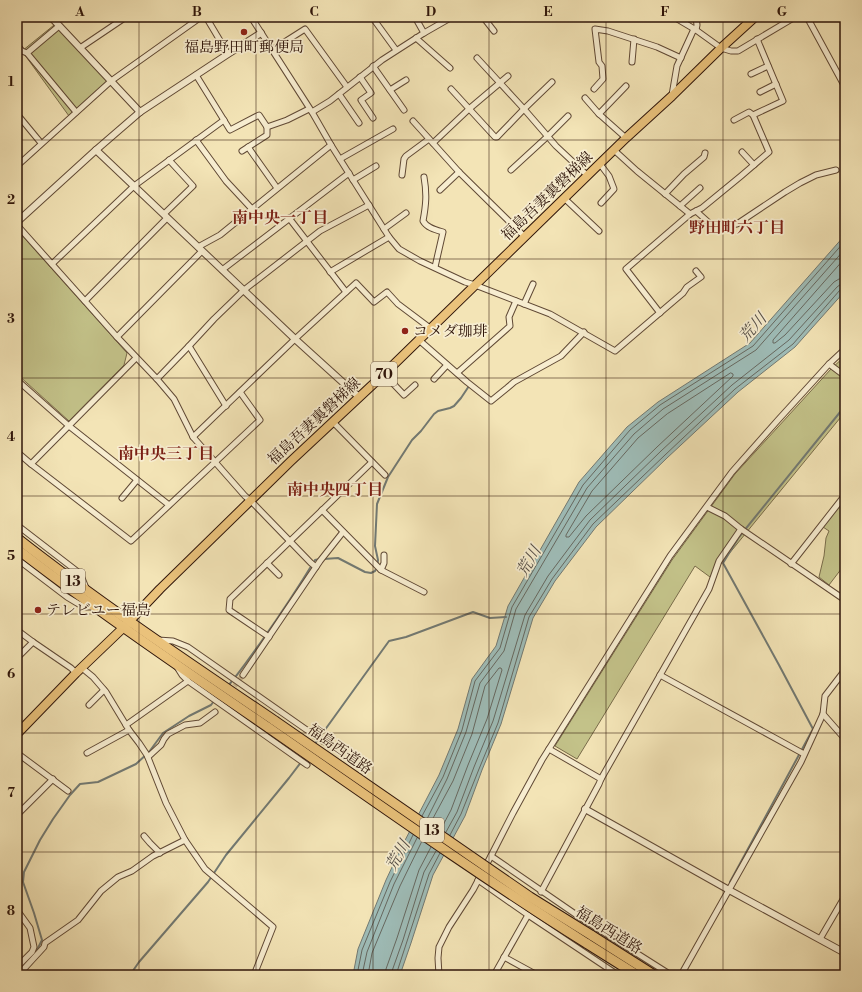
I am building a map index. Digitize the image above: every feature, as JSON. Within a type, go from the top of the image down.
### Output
[{"type":"highway","name":"福島西道路","points":[[17,538],[59,571],[88,591],[126,625],[174,663],[272,724]]},
{"type":"highway","name":"福島西道路","points":[[17,549],[94,606],[126,625],[155,639],[521,902],[654,975]]},
{"type":"highway","name":"福島西道路","points":[[588,939],[637,975]]},
{"type":"main road","name":"福島吾妻裏磐梯線","points":[[17,734],[160,589],[251,500],[384,374],[626,138],[755,17]]},
{"type":"street","points":[[51,17],[140,112]]},
{"type":"street","points":[[80,48],[126,17]]},
{"type":"street","points":[[17,166],[111,81],[201,17]]},
{"type":"street","points":[[206,17],[228,54]]},
{"type":"street","points":[[251,17],[389,237],[399,249],[420,261],[465,282],[550,314],[584,332],[617,353],[683,294],[687,287],[701,277],[696,270]]},
{"type":"street","points":[[372,17],[396,50]]},
{"type":"street","points":[[415,17],[424,33]]},
{"type":"street","points":[[483,17],[494,31]]},
{"type":"street","points":[[674,17],[721,48],[731,51],[738,50],[796,17]]},
{"type":"street","points":[[672,96],[677,66],[697,25],[696,17]]},
{"type":"street","points":[[807,17],[845,87]]},
{"type":"street","points":[[266,127],[330,101],[373,66],[396,50],[450,18]]},
{"type":"street","points":[[27,53],[59,26]]},
{"type":"street","points":[[272,50],[305,29],[347,88]]},
{"type":"street","points":[[594,89],[603,79],[602,66],[599,62],[595,29],[608,31],[658,47],[681,58]]},
{"type":"street","points":[[17,222],[140,112],[261,33]]},
{"type":"street","points":[[416,38],[450,68]]},
{"type":"street","points":[[632,62],[634,39]]},
{"type":"street","points":[[752,116],[783,101],[757,39]]},
{"type":"street","points":[[17,45],[22,51],[27,53],[76,112]]},
{"type":"street","points":[[477,58],[556,146],[588,176]]},
{"type":"street","points":[[373,66],[404,110]]},
{"type":"street","points":[[751,74],[768,66]]},
{"type":"street","points":[[196,75],[230,130],[259,115],[266,127],[267,135],[242,151]]},
{"type":"street","points":[[402,175],[404,159],[406,156],[431,141],[508,76]]},
{"type":"street","points":[[360,77],[371,93],[361,100],[373,118]]},
{"type":"street","points":[[390,90],[406,80]]},
{"type":"street","points":[[451,89],[497,138],[552,82]]},
{"type":"street","points":[[760,92],[776,84]]},
{"type":"street","points":[[600,114],[626,86]]},
{"type":"street","points":[[339,94],[359,123]]},
{"type":"street","points":[[585,98],[626,138]]},
{"type":"street","points":[[660,313],[626,269],[690,214],[702,208],[768,152],[749,112],[734,120]]},
{"type":"street","points":[[17,114],[41,143]]},
{"type":"street","points":[[511,170],[568,116]]},
{"type":"street","points":[[52,264],[134,186],[224,120]]},
{"type":"street","points":[[413,121],[459,172],[525,237]]},
{"type":"street","points":[[340,159],[393,129]]},
{"type":"street","points":[[196,140],[226,181],[252,209]]},
{"type":"street","points":[[117,337],[200,249],[220,235],[331,145]]},
{"type":"street","points":[[248,147],[277,188]]},
{"type":"street","points":[[96,150],[295,339],[359,397]]},
{"type":"street","points":[[614,150],[637,171],[690,214]]},
{"type":"street","points":[[742,152],[754,165]]},
{"type":"street","points":[[665,194],[684,174],[704,157],[705,153]]},
{"type":"street","points":[[85,301],[193,186],[169,160]]},
{"type":"street","points":[[600,164],[609,176],[614,188],[601,204]]},
{"type":"street","points":[[353,180],[376,166]]},
{"type":"street","points":[[696,211],[716,229],[723,226],[737,224],[800,183],[836,170]]},
{"type":"street","points":[[440,190],[459,172]]},
{"type":"street","points":[[222,270],[348,173]]},
{"type":"street","points":[[424,178],[427,189],[423,221],[429,228],[443,232],[435,267]]},
{"type":"street","points":[[680,206],[700,188]]},
{"type":"street","points":[[564,198],[599,231]]},
{"type":"street","points":[[157,379],[244,290],[320,231],[369,205]]},
{"type":"street","points":[[384,229],[406,213]]},
{"type":"street","points":[[289,218],[346,292]]},
{"type":"street","points":[[17,225],[174,399],[194,438],[245,496],[251,500],[314,565]]},
{"type":"street","points":[[330,272],[389,237]]},
{"type":"street","points":[[194,438],[295,339],[356,283],[374,302],[388,292],[398,304],[430,328]]},
{"type":"street","points":[[524,304],[533,284]]},
{"type":"street","points":[[457,373],[510,326],[509,317],[516,301]]},
{"type":"street","points":[[418,340],[490,401],[514,382],[561,356],[584,332]]},
{"type":"street","points":[[189,346],[226,406]]},
{"type":"street","points":[[439,975],[439,947],[449,927],[478,880],[542,760],[670,556],[732,472],[829,364],[845,349]]},
{"type":"street","points":[[30,464],[136,358]]},
{"type":"street","points":[[829,364],[845,376]]},
{"type":"street","points":[[434,379],[448,365]]},
{"type":"street","points":[[384,374],[404,395],[415,385]]},
{"type":"street","points":[[17,380],[69,426],[169,505]]},
{"type":"street","points":[[17,452],[30,464],[131,541],[260,420],[240,392]]},
{"type":"street","points":[[334,422],[385,475]]},
{"type":"street","points":[[266,635],[229,610],[230,599],[372,462]]},
{"type":"street","points":[[122,498],[137,480]]},
{"type":"street","points":[[791,564],[845,495]]},
{"type":"street","points":[[707,507],[725,516],[740,529],[845,600]]},
{"type":"street","points":[[322,510],[381,570],[424,592]]},
{"type":"street","points":[[17,525],[78,572],[88,591]]},
{"type":"street","points":[[541,892],[601,779],[709,589],[719,561],[740,529]]},
{"type":"street","points":[[243,675],[266,635],[314,565],[320,561],[343,532]]},
{"type":"street","points":[[381,570],[384,563],[384,555]]},
{"type":"street","points":[[17,559],[72,600],[85,607],[94,606]]},
{"type":"street","points":[[267,563],[279,575]]},
{"type":"street","points":[[17,630],[71,668],[93,677],[104,690],[147,755],[166,803],[185,840],[205,869],[273,928],[254,975]]},
{"type":"street","points":[[155,639],[174,641],[188,647],[324,742]]},
{"type":"street","points":[[17,658],[33,642]]},
{"type":"street","points":[[174,663],[188,681],[307,765]]},
{"type":"street","points":[[681,975],[804,754],[823,714],[825,696],[845,670]]},
{"type":"street","points":[[660,675],[804,754]]},
{"type":"street","points":[[126,724],[188,681]]},
{"type":"street","points":[[89,705],[104,690]]},
{"type":"street","points":[[147,755],[161,745],[168,734],[184,725],[200,723],[215,712]]},
{"type":"street","points":[[823,714],[845,739]]},
{"type":"street","points":[[87,753],[130,730]]},
{"type":"street","points":[[549,749],[601,779]]},
{"type":"street","points":[[17,753],[68,791]]},
{"type":"street","points":[[17,815],[53,779]]},
{"type":"street","points":[[585,809],[845,953]]},
{"type":"street","points":[[144,836],[160,853]]},
{"type":"street","points":[[21,975],[22,971],[44,947],[45,943],[78,920],[101,891],[118,877],[132,871],[153,856],[185,840]]},
{"type":"street","points":[[491,856],[541,892],[671,975]]},
{"type":"street","points":[[17,874],[17,884]]},
{"type":"street","points":[[478,880],[618,975]]},
{"type":"street","points":[[820,939],[845,896]]},
{"type":"street","points":[[17,910],[30,928],[34,947],[32,952],[17,967]]},
{"type":"street","points":[[494,975],[528,915]]},
{"type":"street","points":[[504,957],[537,975]]},
{"type":"shaded area","points":[[59,21],[113,78],[69,116],[22,51]]},
{"type":"shaded area","points":[[17,232],[19,232],[127,353],[124,365],[69,421],[17,374]]},
{"type":"shaded area","points":[[845,356],[845,412],[710,577],[695,566],[577,759],[555,746],[672,560],[735,474],[831,369]]},
{"type":"shaded area","points":[[840,505],[845,509],[845,564],[829,585],[819,577],[824,556],[826,538],[829,531],[823,527]]},
{"type":"water","points":[[845,235],[845,291],[795,347],[738,392],[596,527],[555,581],[533,618],[501,724],[465,816],[433,875],[400,975],[353,975],[358,949],[386,880],[439,775],[458,729],[472,679],[496,646],[508,606],[579,482],[627,427],[658,402],[750,343]]},
{"type":"waterway","points":[[324,559],[338,558],[365,572],[371,573],[375,571],[378,560],[375,546],[377,504],[388,477],[412,440],[434,414],[438,411],[454,406],[469,386]]},
{"type":"waterway","points":[[730,882],[813,729],[723,563],[739,537],[845,406]]},
{"type":"waterway","points":[[228,686],[268,632],[315,560],[320,559]]},
{"type":"waterway","points":[[314,745],[389,641],[406,637],[473,612],[490,618],[506,617]]},
{"type":"waterway","points":[[35,954],[42,940],[23,882],[24,872],[40,840],[53,819],[80,784],[98,782],[136,764],[149,752],[163,733],[189,716],[211,705],[214,701]]},
{"type":"waterway","points":[[130,975],[139,962],[208,882],[226,855],[305,757]]},
{"type":"tunnel","points":[[230,692],[243,675]]},
{"type":"place","name":"福島野田町郵便局","points":[[244,32]]},
{"type":"place","name":"コメダ珈琲","points":[[405,331]]},
{"type":"place","name":"テレビユー福島","points":[[38,610]]},
{"type":"district","name":"南中央一丁目","points":[[280,217]]},
{"type":"district","name":"野田町六丁目","points":[[737,227]]},
{"type":"district","name":"南中央三丁目","points":[[166,453]]},
{"type":"district","name":"南中央四丁目","points":[[335,489]]},
{"type":"water label","name":"荒川","points":[[752,327]]},
{"type":"water label","name":"荒川","points":[[528,561]]},
{"type":"water label","name":"荒川","points":[[397,855]]}]
